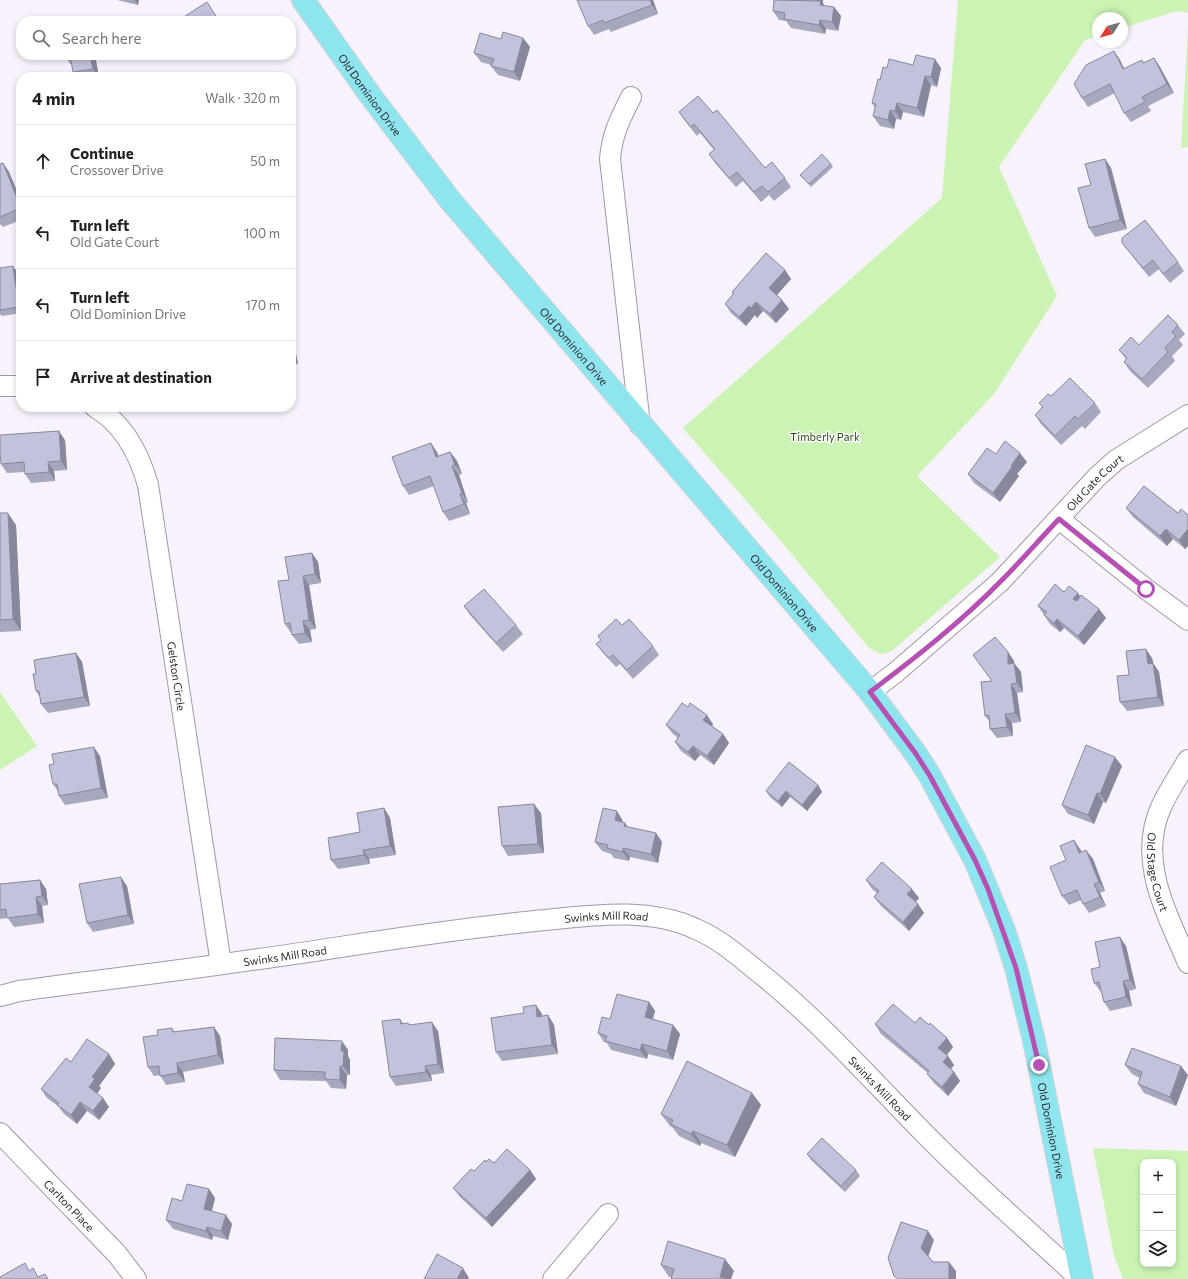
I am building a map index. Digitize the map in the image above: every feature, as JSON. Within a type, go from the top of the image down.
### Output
[{"type":"main road","name":"Old Dominion Drive","points":[[303,0],[429,174],[640,425],[870,692],[916,754],[930,776],[975,860],[1004,930],[1016,968],[1034,1040],[1081,1279]]},
{"type":"street","points":[[631,97],[615,130],[610,159],[640,425]]},
{"type":"street","points":[[0,386],[16,386]]},
{"type":"street","name":"Gelston Circle","points":[[101,412],[118,426],[132,444],[142,465],[148,485],[221,964]]},
{"type":"street","name":"Old Gate Court","points":[[870,692],[973,607],[1000,582],[1097,477],[1116,460],[1188,415]]},
{"type":"street","points":[[1059,519],[1146,589],[1188,620]]},
{"type":"street","name":"Old Stage Court","points":[[1188,760],[1161,807],[1155,826],[1152,846],[1152,868],[1158,890],[1188,963]]},
{"type":"street","name":"Swinks Mill Road","points":[[0,996],[27,990],[486,926],[574,918],[646,916],[671,920],[695,928],[717,939],[772,982],[848,1055],[923,1133],[1081,1279]]},
{"type":"street","name":"Carlton Place","points":[[0,1133],[117,1254],[136,1279]]},
{"type":"street","points":[[553,1279],[608,1214]]},
{"type":"green space","name":"Timberly Park","points":[[958,0],[1188,0],[1188,13],[1177,11],[1128,26],[1128,12],[1092,12],[1092,38],[1085,40],[999,167],[1057,296],[994,394],[917,476],[1000,557],[892,651],[881,654],[869,648],[780,540],[683,428],[942,198]]},
{"type":"green space","points":[[1188,25],[1188,147],[1181,148]]},
{"type":"green space","points":[[0,692],[37,746],[0,770]]},
{"type":"green space","points":[[1093,1148],[1188,1151],[1188,1279],[1123,1279],[1114,1256]]},
{"type":"building","points":[[577,0],[650,0],[652,5],[604,23],[603,20],[588,26]]},
{"type":"building","points":[[774,0],[821,1],[820,5],[834,7],[832,22],[820,20],[819,25],[784,19],[785,13],[773,11]]},
{"type":"building","points":[[207,2],[216,16],[185,16]]},
{"type":"building","points":[[503,32],[523,38],[514,72],[491,66],[494,59],[474,53],[480,33],[501,39]]},
{"type":"building","points":[[1114,51],[1123,69],[1142,60],[1143,63],[1154,58],[1167,84],[1142,97],[1145,102],[1124,113],[1110,84],[1082,98],[1074,84],[1086,65]]},
{"type":"building","points":[[916,55],[935,59],[931,77],[925,76],[917,108],[897,103],[895,111],[890,110],[888,120],[873,116],[876,104],[872,103],[878,79],[880,80],[883,67],[887,68],[889,59],[913,65]]},
{"type":"building","points":[[71,60],[91,60],[93,69],[73,72]]},
{"type":"building","points":[[698,96],[713,113],[717,110],[765,168],[772,162],[785,178],[768,192],[762,186],[754,192],[737,172],[729,178],[709,154],[715,149],[694,124],[691,127],[679,112]]},
{"type":"building","points":[[822,154],[831,164],[809,184],[800,175]]},
{"type":"building","points":[[1105,159],[1120,220],[1089,228],[1078,188],[1091,185],[1085,164]]},
{"type":"building","points":[[3,163],[16,196],[16,210],[0,217],[0,164]]},
{"type":"building","points":[[1145,220],[1178,262],[1163,274],[1153,260],[1143,268],[1122,243],[1122,238]]},
{"type":"building","points":[[766,253],[785,270],[769,288],[782,300],[770,314],[756,302],[751,308],[749,306],[739,317],[725,304],[734,293],[732,292]]},
{"type":"building","points":[[13,266],[16,286],[16,307],[0,310],[0,268]]},
{"type":"building","points":[[1168,315],[1178,325],[1172,332],[1176,336],[1165,348],[1168,352],[1142,379],[1124,362],[1127,358],[1119,350],[1131,337],[1139,345]]},
{"type":"building","points":[[1070,378],[1095,403],[1078,419],[1075,416],[1055,436],[1035,415],[1043,407],[1039,403],[1048,394],[1051,396]]},
{"type":"building","points":[[59,431],[61,461],[48,462],[49,472],[25,474],[24,462],[1,464],[0,435]]},
{"type":"building","points":[[1005,441],[1020,453],[1011,466],[1012,467],[993,493],[968,474],[987,448],[996,454]]},
{"type":"building","points":[[431,443],[436,457],[450,452],[455,465],[452,466],[462,493],[460,494],[464,504],[443,512],[430,476],[403,486],[392,457]]},
{"type":"building","points":[[1144,486],[1178,513],[1181,509],[1188,515],[1188,529],[1179,540],[1166,529],[1160,536],[1126,508]]},
{"type":"building","points":[[0,513],[8,513],[13,619],[0,620]]},
{"type":"building","points":[[312,553],[315,574],[303,576],[309,620],[303,621],[305,633],[292,635],[290,623],[285,624],[278,581],[289,580],[285,557]]},
{"type":"building","points":[[1055,584],[1064,592],[1069,586],[1078,593],[1073,599],[1077,601],[1081,595],[1099,609],[1078,636],[1057,619],[1054,623],[1044,615],[1047,612],[1038,606]]},
{"type":"building","points":[[484,589],[516,625],[496,643],[464,606]]},
{"type":"building","points":[[616,619],[622,625],[629,619],[653,646],[627,670],[613,655],[609,658],[596,644],[601,640],[598,636]]},
{"type":"building","points":[[995,637],[1008,652],[1008,664],[1014,663],[1017,683],[1011,684],[1015,713],[1005,714],[1007,727],[990,729],[989,715],[985,716],[981,682],[992,681],[973,655]]},
{"type":"building","points":[[1146,649],[1148,664],[1153,663],[1158,697],[1120,702],[1117,676],[1129,675],[1126,651]]},
{"type":"building","points":[[76,653],[84,697],[41,704],[39,691],[36,691],[33,674],[36,674],[34,660]]},
{"type":"building","points":[[682,703],[688,707],[690,703],[707,715],[703,720],[723,734],[707,756],[693,746],[688,752],[675,742],[680,735],[666,725]]},
{"type":"building","points":[[1086,745],[1115,757],[1100,794],[1097,793],[1088,815],[1062,805]]},
{"type":"building","points":[[94,747],[101,788],[59,796],[57,784],[53,784],[49,765],[54,764],[52,754]]},
{"type":"building","points":[[789,762],[818,785],[802,805],[786,791],[778,801],[766,791]]},
{"type":"building","points":[[534,804],[538,844],[502,846],[498,807]]},
{"type":"building","points":[[384,808],[390,846],[363,850],[364,855],[331,860],[328,838],[360,832],[357,813]]},
{"type":"building","points":[[603,808],[617,811],[615,820],[625,823],[624,826],[656,833],[651,854],[623,848],[623,852],[607,848],[608,845],[595,842]]},
{"type":"building","points":[[1074,840],[1079,853],[1086,850],[1099,882],[1094,884],[1100,897],[1083,904],[1077,890],[1062,896],[1050,867],[1066,860],[1060,846]]},
{"type":"building","points":[[882,862],[912,889],[907,894],[918,904],[903,922],[874,897],[879,891],[866,880]]},
{"type":"building","points":[[121,877],[128,915],[87,923],[79,884]]},
{"type":"building","points":[[40,880],[42,896],[36,897],[38,914],[7,918],[6,909],[0,910],[0,884]]},
{"type":"building","points":[[1120,937],[1130,980],[1123,981],[1126,997],[1104,1002],[1099,982],[1094,983],[1091,969],[1100,967],[1095,942]]},
{"type":"building","points":[[617,994],[649,1002],[645,1017],[673,1025],[667,1051],[642,1044],[640,1050],[605,1041],[607,1036],[598,1033],[602,1017],[610,1019]]},
{"type":"building","points":[[893,1004],[915,1023],[920,1017],[929,1025],[930,1023],[947,1038],[938,1048],[948,1056],[943,1062],[954,1072],[942,1087],[927,1074],[929,1071],[875,1024]]},
{"type":"building","points":[[536,1005],[537,1017],[548,1015],[552,1045],[496,1052],[491,1018],[524,1013],[523,1007]]},
{"type":"building","points":[[400,1019],[401,1024],[408,1023],[409,1025],[432,1022],[438,1064],[425,1066],[426,1072],[390,1077],[382,1021]]},
{"type":"building","points":[[214,1027],[218,1055],[177,1063],[178,1073],[160,1076],[159,1066],[148,1067],[143,1037],[158,1035],[157,1030],[172,1028],[173,1032]]},
{"type":"building","points":[[275,1038],[342,1041],[341,1051],[344,1051],[343,1066],[340,1066],[340,1080],[325,1079],[325,1072],[274,1070]]},
{"type":"building","points":[[87,1039],[109,1054],[92,1077],[95,1079],[89,1087],[103,1098],[93,1111],[80,1102],[71,1115],[57,1105],[59,1103],[41,1089],[66,1058],[71,1062]]},
{"type":"building","points":[[1132,1048],[1181,1066],[1170,1097],[1138,1084],[1142,1072],[1125,1065]]},
{"type":"building","points":[[687,1061],[752,1093],[727,1145],[693,1131],[691,1134],[671,1124],[673,1120],[661,1114]]},
{"type":"building","points":[[822,1138],[856,1170],[841,1186],[807,1154]]},
{"type":"building","points":[[507,1149],[530,1170],[486,1218],[453,1188],[471,1169],[474,1171],[485,1160],[486,1162],[489,1159],[494,1163]]},
{"type":"building","points":[[187,1184],[209,1189],[204,1209],[226,1215],[221,1231],[207,1227],[206,1231],[166,1220],[172,1198],[182,1201]]},
{"type":"building","points":[[901,1222],[928,1231],[921,1248],[933,1262],[949,1262],[949,1279],[898,1279],[894,1276],[888,1258]]},
{"type":"building","points":[[668,1241],[725,1259],[720,1277],[728,1279],[671,1279],[674,1269],[661,1265]]},
{"type":"building","points":[[437,1254],[463,1268],[457,1279],[424,1279]]},
{"type":"building","points":[[25,1263],[29,1271],[33,1268],[38,1277],[45,1274],[48,1279],[0,1279],[0,1277]]},
{"type":"route","points":[[1039,1065],[1016,968],[1004,930],[975,860],[930,776],[916,754],[870,692],[973,607],[1000,582],[1059,519],[1146,589]]}]
